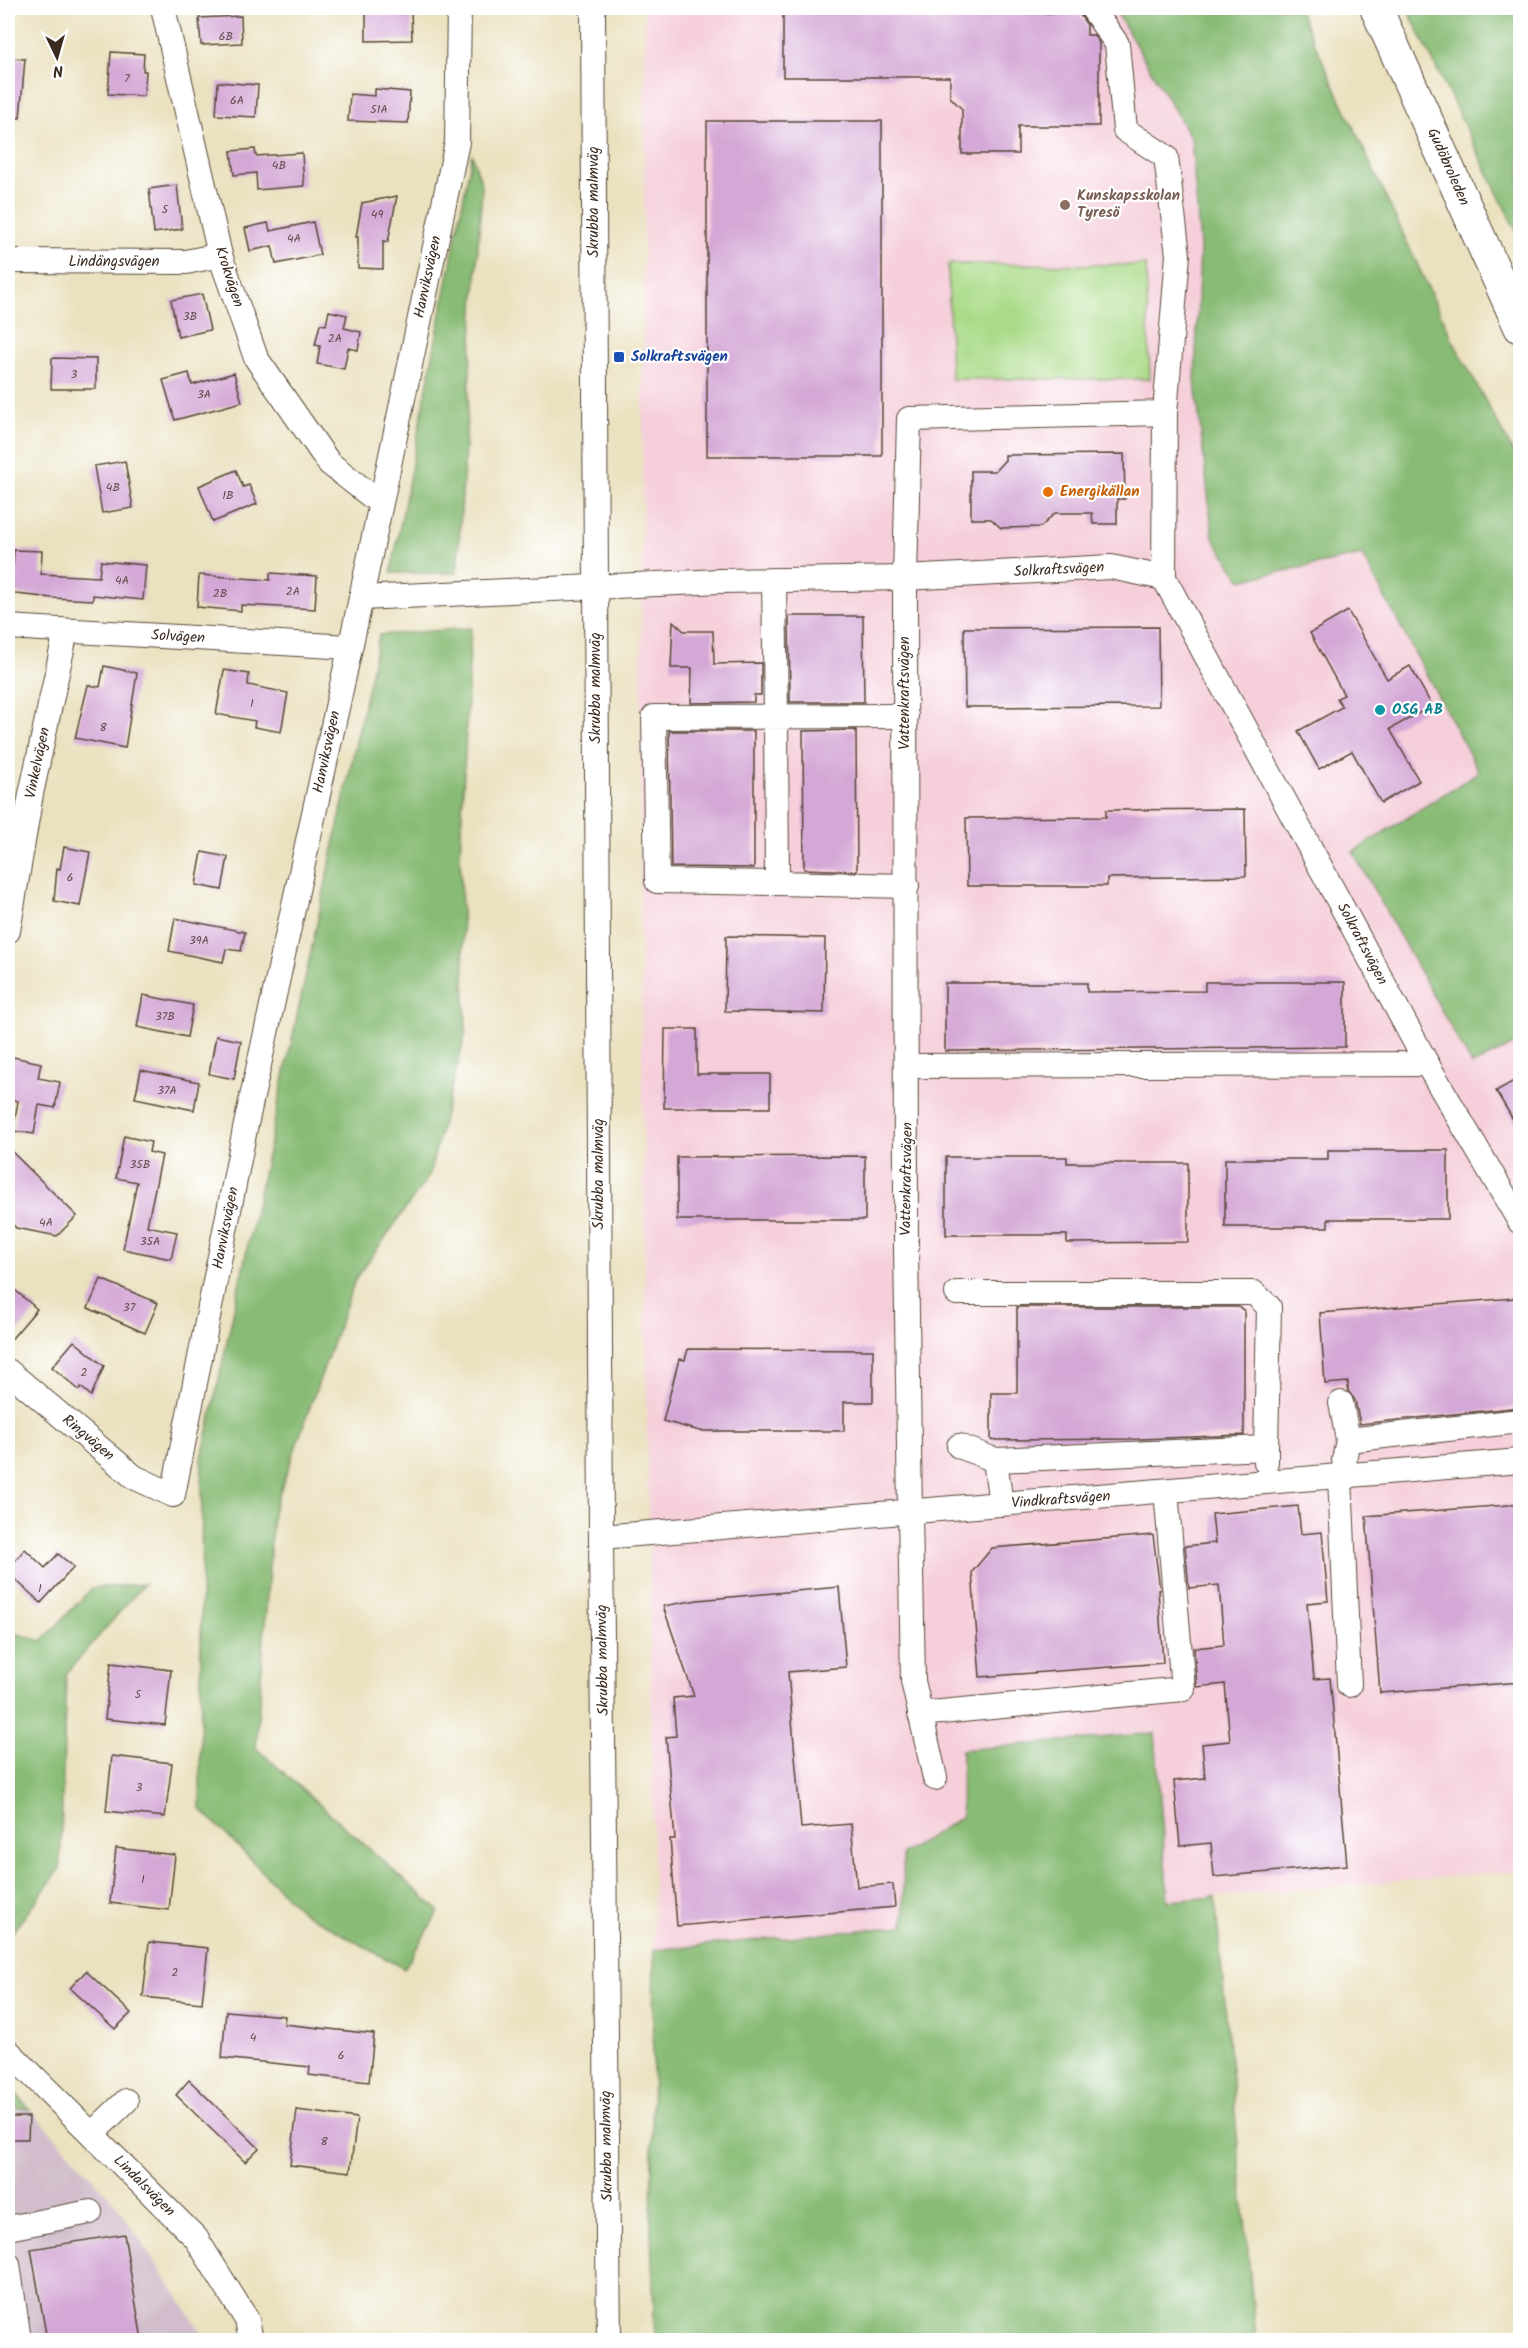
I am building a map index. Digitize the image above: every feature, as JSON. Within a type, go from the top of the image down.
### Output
[{"type":"main road","name":"Gudöbroleden","points":[[1376,8],[1521,327]]},
{"type":"street","name":"Krokvägen","points":[[163,8],[220,255],[256,358],[329,462],[380,503]]},
{"type":"street","name":"Hanviksvägen","points":[[173,1495],[245,1129],[349,647],[362,598],[457,142],[459,8]]},
{"type":"street","name":"Skrubba malmväg","points":[[593,8],[601,1538],[609,2340]]},
{"type":"street","points":[[1092,8],[1118,44],[1125,130],[1166,156],[1178,255],[1165,413],[1164,578]]},
{"type":"street","name":"Lindängsvägen","points":[[8,261],[186,262],[220,255]]},
{"type":"street","name":"Vattenkraftsvägen","points":[[935,1778],[913,1681],[906,1248],[908,1066],[905,578],[909,419],[1165,413]]},
{"type":"street","name":"Solkraftsvägen","points":[[362,598],[774,580],[905,578],[1111,567],[1164,578],[1427,1064],[1521,1222]]},
{"type":"street","points":[[774,580],[777,883]]},
{"type":"street","name":"Solvägen","points":[[8,627],[349,647]]},
{"type":"street","name":"Vinkelvägen","points":[[8,931],[31,794],[66,631]]},
{"type":"street","points":[[906,716],[654,717],[657,881],[907,886]]},
{"type":"street","points":[[908,1066],[1427,1064]]},
{"type":"street","points":[[957,1293],[1254,1293],[1269,1307],[1267,1483]]},
{"type":"street","name":"Ringvägen","points":[[8,1371],[134,1478],[173,1495]]},
{"type":"street","points":[[1341,1403],[1348,1440],[1344,1460],[1344,1477],[1349,1685]]},
{"type":"street","points":[[1348,1440],[1521,1420]]},
{"type":"street","points":[[959,1446],[994,1460],[1266,1448]]},
{"type":"street","points":[[994,1460],[1000,1504]]},
{"type":"street","name":"Vindkraftsvägen","points":[[601,1538],[1521,1461]]},
{"type":"street","points":[[920,1714],[1183,1689],[1166,1491]]},
{"type":"street","name":"Lindalsvägen","points":[[8,2051],[196,2238],[247,2320],[250,2340]]},
{"type":"street","points":[[92,2134],[126,2101]]},
{"type":"street","points":[[8,2228],[90,2212]]},
{"type":"street","points":[[8,2264],[19,2340]]},
{"type":"shaded area","points":[[645,8],[1114,8],[1191,138],[1200,246],[1241,580],[1362,555],[1480,772],[1472,1065],[1520,1042],[1520,1871],[1168,1901],[1155,1733],[963,1750],[961,1817],[903,1854],[905,1926],[654,1950],[640,904]]},
{"type":"shaded area","points":[[8,2108],[30,2109],[115,2203],[207,2340],[8,2340]]},
{"type":"green space","points":[[1114,8],[1298,8],[1452,339],[1520,465],[1520,1042],[1472,1065],[1353,852],[1479,772],[1362,555],[1241,580],[1213,538],[1195,381],[1200,246],[1191,138]]},
{"type":"green space","points":[[1407,8],[1520,8],[1520,239]]},
{"type":"green space","points":[[472,154],[482,186],[457,573],[391,573]]},
{"type":"green space","points":[[948,264],[1146,265],[1150,379],[951,379]]},
{"type":"green space","points":[[471,628],[460,854],[466,1032],[429,1176],[355,1280],[273,1511],[256,1748],[439,1911],[404,1969],[301,1911],[200,1808],[202,1458],[379,635]]},
{"type":"green space","points":[[144,1584],[66,1674],[60,1869],[8,1938],[8,1631],[42,1641],[92,1588]]},
{"type":"green space","points":[[1155,1733],[1168,1901],[1215,1897],[1256,2340],[655,2340],[651,2234],[654,1950],[904,1926],[903,1854],[961,1817],[962,1750]]},
{"type":"green space","points":[[8,2085],[30,2109],[8,2108]]},
{"type":"building","points":[[383,8],[411,8],[412,40],[366,41],[366,11],[383,10]]},
{"type":"building","points":[[783,8],[977,8],[976,14],[1079,13],[1087,25],[1087,35],[1094,35],[1099,43],[1099,126],[1018,126],[1018,154],[962,154],[962,109],[950,97],[950,77],[783,77]]},
{"type":"building","points":[[241,16],[242,43],[201,45],[199,18]]},
{"type":"building","points":[[111,52],[144,54],[143,71],[146,71],[144,96],[108,94]]},
{"type":"building","points":[[8,58],[25,59],[20,118],[8,117]]},
{"type":"building","points":[[218,82],[258,85],[256,117],[216,115]]},
{"type":"building","points":[[375,89],[410,92],[408,123],[348,121],[350,94],[375,96]]},
{"type":"building","points":[[707,121],[882,121],[882,456],[707,456]]},
{"type":"building","points":[[255,149],[256,156],[302,153],[304,186],[257,190],[256,173],[234,175],[231,151]]},
{"type":"building","points":[[177,185],[182,229],[154,233],[149,189]]},
{"type":"building","points":[[397,196],[388,242],[383,241],[383,269],[358,268],[358,237],[356,237],[362,203]]},
{"type":"building","points":[[313,222],[320,255],[276,264],[272,246],[250,251],[245,228],[268,223],[270,231]]},
{"type":"building","points":[[202,294],[210,330],[178,337],[171,300]]},
{"type":"building","points":[[329,311],[347,315],[344,328],[361,332],[358,350],[348,348],[344,369],[317,364],[320,346],[315,345],[320,324],[326,325]]},
{"type":"building","points":[[52,358],[96,359],[96,389],[51,389]]},
{"type":"building","points":[[189,373],[192,385],[234,373],[242,402],[175,420],[163,380]]},
{"type":"building","name":"Energikällan","points":[[1124,454],[1125,499],[1117,499],[1117,524],[1093,524],[1092,513],[1055,513],[1041,527],[1001,528],[991,519],[971,519],[971,471],[995,471],[1005,460],[1005,455]]},
{"type":"building","points":[[125,461],[133,508],[102,513],[94,466]]},
{"type":"building","points":[[236,470],[243,487],[249,485],[257,504],[213,522],[199,486]]},
{"type":"building","points":[[14,550],[42,551],[41,574],[99,577],[101,561],[146,565],[143,600],[93,595],[93,600],[52,598],[8,593],[8,563],[13,564]]},
{"type":"building","points":[[270,573],[317,576],[315,609],[241,605],[241,611],[197,607],[199,575],[270,580]]},
{"type":"building","name":"OSG AB","points":[[1348,611],[1387,679],[1410,666],[1432,706],[1390,729],[1419,781],[1381,803],[1352,751],[1319,769],[1298,731],[1342,707],[1337,698],[1344,695],[1310,633]]},
{"type":"building","points":[[789,616],[863,616],[864,702],[790,702]]},
{"type":"building","points":[[673,621],[684,631],[713,631],[714,664],[761,663],[761,695],[754,695],[754,702],[691,703],[692,668],[671,668]]},
{"type":"building","points":[[1158,627],[1159,706],[965,707],[964,628]]},
{"type":"building","points":[[104,666],[137,673],[125,748],[75,738],[88,685],[100,687]]},
{"type":"building","points":[[224,670],[249,674],[248,685],[288,693],[281,732],[254,727],[255,721],[216,714]]},
{"type":"building","points":[[856,730],[857,871],[804,869],[803,731]]},
{"type":"building","points":[[669,731],[754,731],[754,868],[671,867]]},
{"type":"building","points":[[1245,809],[1246,876],[1107,878],[1107,886],[967,886],[966,818],[1106,817],[1106,810]]},
{"type":"building","points":[[64,847],[90,852],[80,906],[54,901],[57,868],[60,869]]},
{"type":"building","points":[[202,852],[228,857],[222,890],[196,885]]},
{"type":"building","points":[[175,918],[245,932],[241,951],[226,949],[223,962],[169,951]]},
{"type":"building","points":[[726,936],[825,938],[824,1013],[725,1011]]},
{"type":"building","points":[[1205,982],[1345,982],[1345,1047],[945,1051],[945,983],[1087,983],[1087,992],[1205,991]]},
{"type":"building","points":[[143,995],[193,1005],[187,1037],[137,1027]]},
{"type":"building","points":[[665,1029],[697,1029],[697,1074],[770,1074],[770,1108],[664,1108]]},
{"type":"building","points":[[216,1036],[241,1041],[234,1079],[209,1074]]},
{"type":"building","points":[[13,1057],[41,1063],[38,1078],[60,1082],[55,1108],[39,1105],[34,1134],[13,1131],[18,1101],[8,1099],[8,1087]]},
{"type":"building","points":[[141,1070],[199,1082],[194,1110],[135,1098]]},
{"type":"building","points":[[1521,1077],[1521,1133],[1496,1091]]},
{"type":"building","points":[[124,1136],[151,1142],[149,1152],[162,1155],[147,1226],[177,1232],[171,1259],[123,1249],[137,1182],[116,1178]]},
{"type":"building","points":[[8,1148],[77,1216],[57,1236],[16,1228],[8,1219]]},
{"type":"building","points":[[1328,1150],[1448,1150],[1448,1219],[1328,1219],[1328,1227],[1225,1227],[1225,1159],[1328,1159]]},
{"type":"building","points":[[865,1156],[865,1220],[677,1220],[677,1157]]},
{"type":"building","points":[[946,1157],[1067,1157],[1067,1163],[1188,1163],[1188,1242],[1067,1243],[1067,1235],[946,1235]]},
{"type":"building","points":[[101,1279],[158,1303],[145,1333],[88,1308]]},
{"type":"building","points":[[8,1284],[37,1309],[8,1343]]},
{"type":"building","points":[[1515,1298],[1521,1407],[1360,1424],[1355,1400],[1348,1391],[1348,1382],[1325,1384],[1320,1313]]},
{"type":"building","points":[[1017,1307],[1238,1307],[1244,1310],[1244,1435],[1139,1439],[991,1440],[991,1393],[1017,1393]]},
{"type":"building","points":[[74,1341],[104,1366],[91,1396],[81,1387],[79,1390],[52,1367]]},
{"type":"building","points":[[688,1349],[873,1350],[873,1402],[844,1402],[844,1431],[700,1431],[663,1421],[679,1359],[685,1360]]},
{"type":"building","points":[[1521,1504],[1521,1682],[1380,1693],[1366,1516]]},
{"type":"building","points":[[1298,1506],[1301,1534],[1322,1532],[1328,1601],[1307,1603],[1314,1679],[1330,1678],[1347,1865],[1214,1877],[1211,1843],[1180,1846],[1174,1781],[1205,1778],[1202,1744],[1230,1741],[1225,1684],[1197,1687],[1194,1648],[1224,1645],[1219,1585],[1189,1588],[1185,1546],[1215,1543],[1212,1514]]},
{"type":"building","points":[[1153,1535],[1160,1590],[1158,1590],[1163,1663],[980,1677],[972,1572],[992,1548]]},
{"type":"building","points":[[25,1549],[45,1568],[58,1554],[74,1567],[41,1603],[8,1573],[8,1569]]},
{"type":"building","points":[[839,1587],[846,1667],[788,1672],[801,1828],[851,1824],[857,1887],[893,1884],[895,1907],[677,1926],[670,1839],[675,1839],[666,1737],[676,1736],[673,1698],[694,1696],[663,1606],[698,1600]]},
{"type":"building","points":[[111,1663],[171,1670],[165,1725],[105,1719]]},
{"type":"building","points":[[112,1756],[172,1763],[165,1817],[106,1811]]},
{"type":"building","points":[[116,1848],[175,1855],[169,1910],[110,1903]]},
{"type":"building","points":[[149,1942],[208,1948],[202,2003],[143,1997]]},
{"type":"building","points":[[86,1971],[131,2013],[115,2029],[70,1988]]},
{"type":"building","points":[[226,2011],[285,2016],[284,2024],[374,2034],[369,2082],[309,2075],[310,2067],[222,2058]]},
{"type":"building","points":[[189,2080],[259,2148],[245,2162],[176,2095]]},
{"type":"building","points":[[297,2110],[357,2118],[350,2172],[290,2165]]},
{"type":"building","points":[[8,2117],[29,2117],[28,2139],[8,2139]]},
{"type":"building","points":[[124,2234],[142,2340],[47,2340],[31,2249]]},
{"type":"place","name":"Kunskapsskolan Tyresö","points":[[1065,205]]},
{"type":"place","name":"Solkraftsvägen","points":[[619,357]]},
{"type":"place","name":"Energikällan","points":[[1048,492]]},
{"type":"place","name":"OSG AB","points":[[1380,710]]}]
